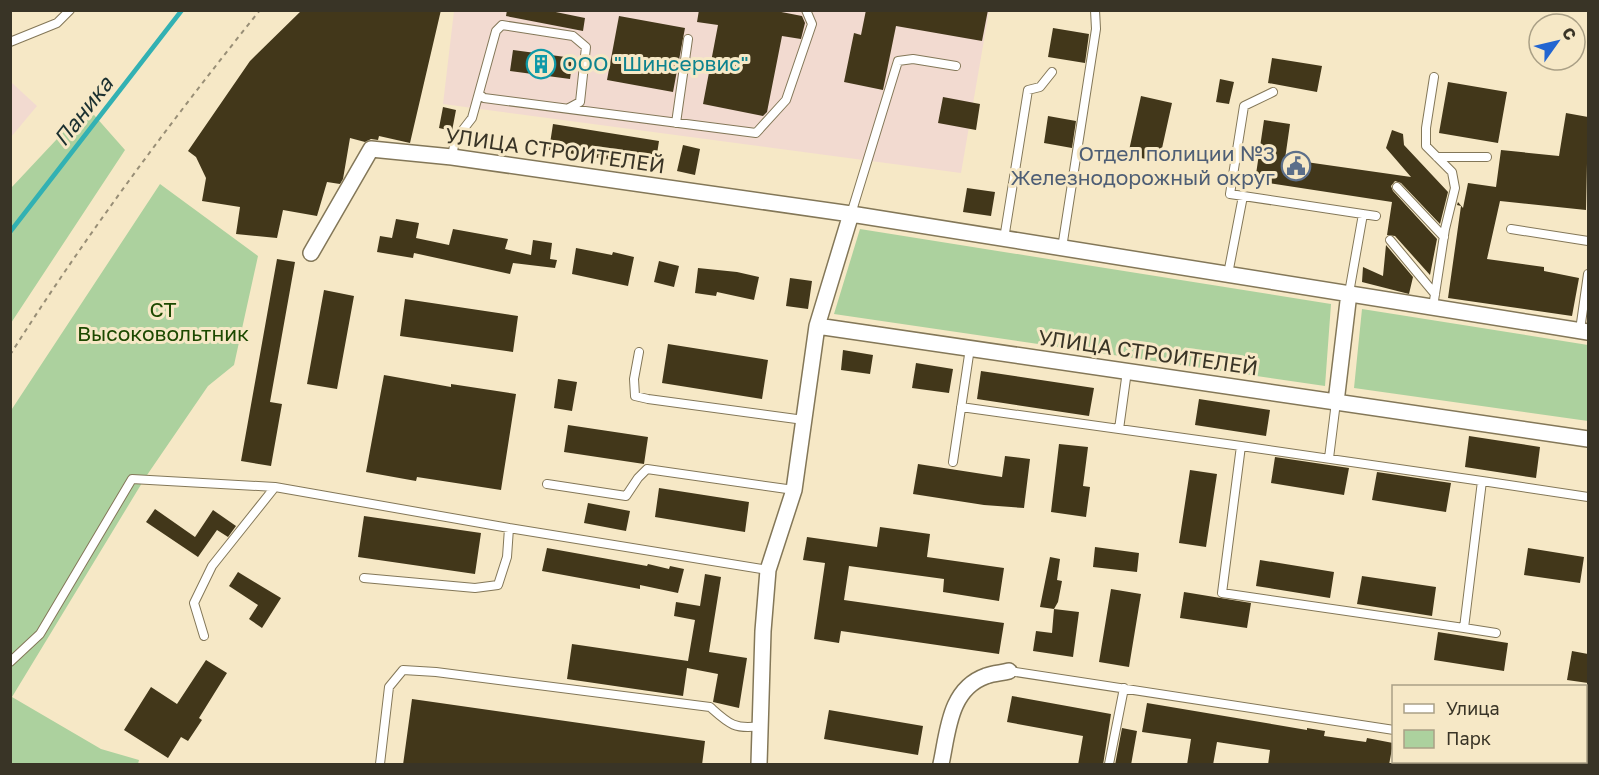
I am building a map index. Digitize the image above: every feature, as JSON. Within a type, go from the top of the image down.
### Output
[{"type":"street","name":"УЛИЦА СТРОИТЕЛЕЙ","points":[[310,253],[371,149],[452,157],[851,214],[1349,293]]},
{"type":"street","points":[[759,765],[763,631],[768,570],[794,490],[818,326],[851,214]]},
{"type":"street","points":[[1336,402],[1349,293],[1434,301],[1584,331]]},
{"type":"street","name":"УЛИЦА СТРОИТЕЛЕЙ","points":[[818,326],[1588,439]]},
{"type":"street","points":[[941,765],[952,710],[965,688],[985,676],[1009,671]]},
{"type":"lane","points":[[10,42],[57,22],[70,10]]},
{"type":"lane","points":[[479,94],[484,98],[756,133],[786,100],[812,24],[806,10]]},
{"type":"lane","points":[[1062,248],[1096,29],[1095,10]]},
{"type":"lane","points":[[452,157],[455,140],[472,117],[496,31],[502,25],[573,36],[586,47],[580,102],[569,108]]},
{"type":"lane","points":[[676,123],[688,39]]},
{"type":"lane","points":[[851,214],[898,61],[913,59],[956,66]]},
{"type":"lane","points":[[1004,239],[1028,90],[1040,87],[1052,72]]},
{"type":"lane","points":[[1434,77],[1426,128],[1426,147],[1452,172],[1455,188],[1444,237],[1434,301]]},
{"type":"lane","points":[[1273,92],[1244,106],[1230,194],[1376,216]]},
{"type":"lane","points":[[1437,157],[1487,157]]},
{"type":"lane","points":[[1397,187],[1444,237]]},
{"type":"lane","points":[[1228,274],[1243,196]]},
{"type":"lane","points":[[1349,293],[1363,214]]},
{"type":"lane","points":[[1511,229],[1588,241]]},
{"type":"lane","points":[[1390,240],[1434,301]]},
{"type":"lane","points":[[1584,331],[1588,274]]},
{"type":"lane","points":[[953,462],[970,348]]},
{"type":"lane","points":[[639,352],[634,378],[635,396],[804,420]]},
{"type":"lane","points":[[1119,429],[1127,371]]},
{"type":"lane","points":[[1329,458],[1336,402]]},
{"type":"lane","points":[[961,406],[1588,497]]},
{"type":"lane","points":[[1241,446],[1222,593],[1496,633]]},
{"type":"lane","points":[[547,484],[626,496],[647,469],[794,490]]},
{"type":"lane","points":[[10,662],[39,634],[132,479],[274,487],[768,570]]},
{"type":"lane","points":[[1464,628],[1482,481]]},
{"type":"lane","points":[[204,636],[194,603],[207,575],[274,487]]},
{"type":"lane","points":[[364,578],[475,588],[498,585],[507,557],[509,528]]},
{"type":"lane","points":[[380,765],[389,687],[403,670],[436,672],[710,706],[725,721],[743,729],[760,726]]},
{"type":"lane","points":[[1009,671],[1392,730]]},
{"type":"lane","points":[[1109,765],[1124,688]]},
{"type":"path","points":[[10,355],[58,280],[188,100],[260,10]]},
{"type":"shaded area","points":[[454,11],[989,11],[961,173],[443,104]]},
{"type":"shaded area","points":[[11,82],[37,106],[11,137]]},
{"type":"green space","points":[[87,107],[125,150],[11,323],[11,188]]},
{"type":"green space","name":"СТ Высоковольтник","points":[[160,184],[258,256],[234,365],[208,386],[145,478],[12,697],[101,749],[139,760],[138,764],[11,764],[10,412]]},
{"type":"green space","points":[[860,229],[1331,304],[1325,386],[834,314]]},
{"type":"green space","points":[[1362,309],[1588,345],[1588,421],[1354,388]]},
{"type":"building","points":[[302,10],[441,10],[410,143],[379,136],[378,140],[371,139],[365,142],[350,138],[343,179],[340,184],[327,182],[317,216],[283,210],[277,238],[236,234],[240,207],[202,201],[206,178],[196,157],[188,151],[250,61]]},
{"type":"building","points":[[507,10],[546,10],[585,18],[583,31],[506,16]]},
{"type":"building","points":[[699,10],[771,10],[802,16],[805,23],[801,39],[782,36],[767,112],[763,116],[703,104],[718,25],[697,22]]},
{"type":"building","points":[[866,10],[988,10],[982,41],[896,26],[883,90],[844,82],[854,33],[861,35]]},
{"type":"building","points":[[619,16],[685,28],[673,92],[607,80]]},
{"type":"building","points":[[1053,28],[1089,34],[1085,63],[1048,57]]},
{"type":"building","name":"ООО \"Шинсервис\"","points":[[513,50],[573,58],[570,79],[510,71]]},
{"type":"building","points":[[1272,58],[1322,66],[1317,92],[1268,83]]},
{"type":"building","points":[[1220,79],[1234,82],[1229,104],[1216,102]]},
{"type":"building","points":[[1448,82],[1507,92],[1498,143],[1439,133]]},
{"type":"building","points":[[1141,96],[1172,103],[1159,162],[1128,155]]},
{"type":"building","points":[[943,97],[980,104],[976,130],[938,123]]},
{"type":"building","points":[[443,107],[456,110],[452,131],[439,128]]},
{"type":"building","points":[[1566,113],[1588,117],[1586,210],[1500,201],[1487,259],[1544,267],[1544,271],[1579,278],[1572,316],[1448,298],[1461,206],[1457,205],[1458,202],[1463,208],[1468,183],[1496,187],[1501,150],[1559,156]]},
{"type":"building","points":[[1048,116],[1076,121],[1072,148],[1044,143]]},
{"type":"building","points":[[1264,120],[1290,124],[1285,159],[1411,177],[1386,148],[1392,130],[1403,134],[1404,145],[1448,192],[1440,224],[1401,183],[1395,181],[1391,186],[1437,239],[1430,275],[1395,236],[1387,235],[1392,202],[1255,181]]},
{"type":"building","points":[[553,124],[659,141],[655,167],[549,150]]},
{"type":"building","points":[[683,145],[700,149],[695,175],[677,171]]},
{"type":"building","points":[[967,188],[995,192],[991,216],[963,212]]},
{"type":"building","points":[[396,219],[419,223],[416,238],[449,245],[453,229],[508,239],[505,249],[531,255],[533,240],[552,243],[550,259],[557,260],[555,268],[513,263],[510,274],[414,253],[413,258],[377,252],[380,236],[392,238]]},
{"type":"building","points":[[1386,245],[1413,277],[1409,294],[1362,282],[1363,267],[1383,276]]},
{"type":"building","points":[[576,248],[634,257],[628,286],[572,274]]},
{"type":"building","points":[[277,259],[295,262],[270,402],[282,404],[271,466],[241,461]]},
{"type":"building","points":[[659,261],[679,266],[674,287],[654,282]]},
{"type":"building","points":[[698,268],[759,277],[754,300],[717,292],[716,296],[695,293]]},
{"type":"building","points":[[790,278],[812,281],[808,309],[786,306]]},
{"type":"building","points":[[324,290],[354,296],[337,389],[307,384]]},
{"type":"building","points":[[405,299],[518,316],[513,352],[400,336]]},
{"type":"building","points":[[668,344],[768,360],[762,399],[662,383]]},
{"type":"building","points":[[843,350],[873,355],[870,374],[841,370]]},
{"type":"building","points":[[916,363],[953,369],[949,393],[912,388]]},
{"type":"building","points":[[981,371],[1094,388],[1089,416],[977,399]]},
{"type":"building","points":[[384,375],[451,387],[451,384],[516,394],[501,490],[417,477],[416,481],[366,472]]},
{"type":"building","points":[[558,379],[577,382],[572,411],[554,408]]},
{"type":"building","points":[[1199,399],[1270,410],[1266,436],[1195,425]]},
{"type":"building","points":[[568,425],[648,437],[644,464],[564,452]]},
{"type":"building","points":[[1469,436],[1540,447],[1536,478],[1465,467]]},
{"type":"building","points":[[1059,444],[1088,447],[1083,486],[1090,487],[1086,517],[1051,512]]},
{"type":"building","points":[[1005,456],[1030,459],[1024,508],[984,505],[913,494],[918,464],[1002,477]]},
{"type":"building","points":[[1275,457],[1349,468],[1344,495],[1271,483]]},
{"type":"building","points":[[1190,470],[1217,474],[1206,547],[1179,543]]},
{"type":"building","points":[[1377,472],[1451,483],[1446,512],[1372,500]]},
{"type":"building","points":[[659,488],[749,502],[745,532],[655,517]]},
{"type":"building","points":[[588,503],[630,511],[626,531],[584,523]]},
{"type":"building","points":[[155,509],[195,537],[213,510],[236,526],[228,537],[217,530],[198,557],[146,522]]},
{"type":"building","points":[[364,516],[481,533],[475,574],[358,557]]},
{"type":"building","points":[[880,527],[930,534],[927,557],[1004,568],[999,601],[943,592],[944,579],[849,566],[844,600],[1004,623],[999,654],[841,631],[839,643],[814,639],[825,563],[803,560],[807,537],[877,547]]},
{"type":"building","points":[[1095,547],[1139,553],[1137,572],[1093,567]]},
{"type":"building","points":[[547,548],[647,566],[648,564],[669,569],[670,566],[684,569],[678,593],[640,585],[640,589],[542,571]]},
{"type":"building","points":[[1528,548],[1584,557],[1580,583],[1524,575]]},
{"type":"building","points":[[1050,557],[1060,559],[1057,580],[1062,581],[1058,602],[1054,609],[1040,607]]},
{"type":"building","points":[[1260,560],[1334,572],[1330,598],[1256,586]]},
{"type":"building","points":[[238,572],[281,598],[262,628],[249,619],[258,605],[229,586]]},
{"type":"building","points":[[705,574],[721,577],[709,652],[747,658],[739,708],[713,702],[718,674],[687,668],[683,696],[567,679],[572,644],[688,661],[695,620],[674,616],[676,602],[700,606]]},
{"type":"building","points":[[1362,576],[1436,587],[1432,616],[1357,604]]},
{"type":"building","points":[[1111,589],[1141,594],[1129,667],[1099,662]]},
{"type":"building","points":[[1184,592],[1251,603],[1247,628],[1180,618]]},
{"type":"building","points":[[1054,609],[1079,612],[1073,657],[1033,651],[1036,631],[1052,633]]},
{"type":"building","points":[[1438,632],[1508,643],[1504,671],[1434,660]]},
{"type":"building","points":[[1572,651],[1588,654],[1588,683],[1567,680]]},
{"type":"building","points":[[206,660],[227,673],[199,718],[202,720],[188,741],[181,737],[168,758],[124,730],[151,687],[177,704]]},
{"type":"building","points":[[1012,696],[1111,714],[1103,765],[1078,765],[1083,736],[1007,722]]},
{"type":"building","points":[[412,699],[705,741],[702,765],[403,765]]},
{"type":"building","points":[[1147,703],[1307,730],[1307,728],[1325,731],[1324,736],[1366,742],[1367,738],[1392,743],[1392,748],[1389,765],[1268,765],[1270,750],[1217,742],[1213,765],[1187,765],[1191,739],[1142,732]]},
{"type":"building","points":[[829,710],[923,726],[918,755],[824,739]]},
{"type":"building","points":[[1122,728],[1137,731],[1131,765],[1115,765]]},
{"type":"waterway","name":"Паника","points":[[10,232],[182,10]]},
{"type":"place","name":"ООО \"Шинсервис\"","points":[[541,64]]},
{"type":"place","name":"Отдел полиции №3 Железнодорожный округ","points":[[1296,166]]}]
